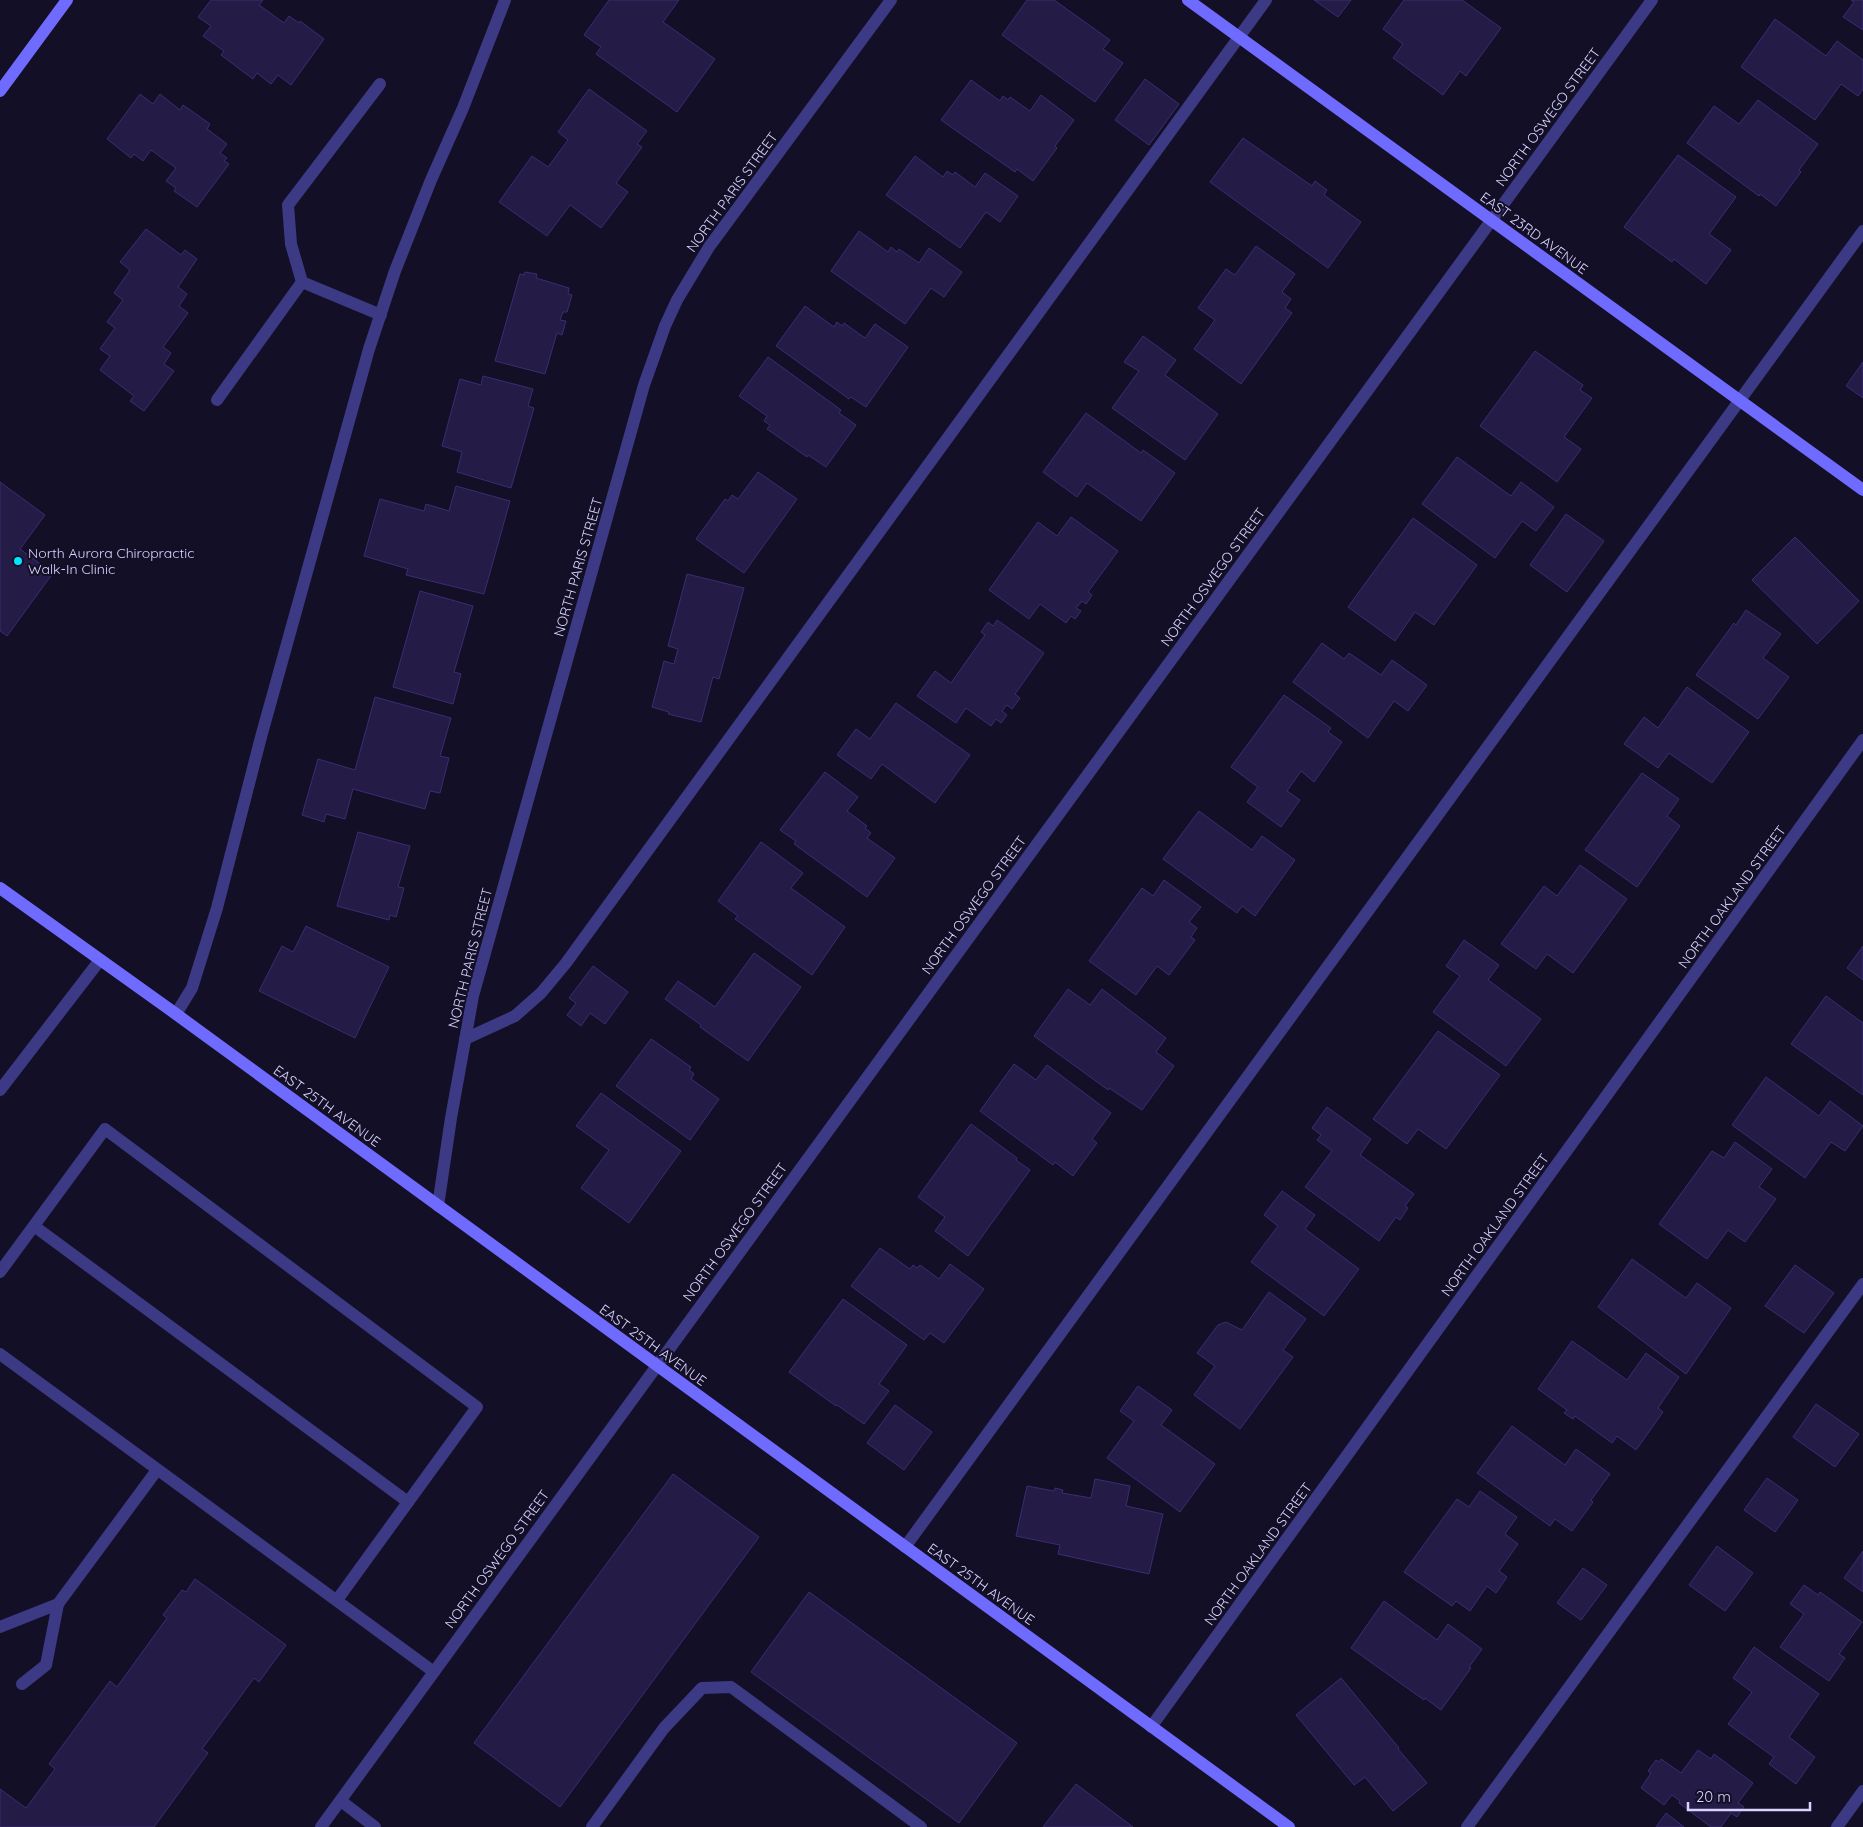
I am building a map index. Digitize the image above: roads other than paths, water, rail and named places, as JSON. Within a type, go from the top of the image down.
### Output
[{"type":"street","points":[[0,91],[67,0]]},
{"type":"street","points":[[176,1014],[192,988],[204,950],[334,473],[380,315],[395,271],[431,180],[463,108],[505,0]]},
{"type":"street","name":"NORTH PARIS STREET","points":[[438,1206],[451,1118],[476,987],[644,385],[665,326],[677,300],[709,247],[891,0]]},
{"type":"street","name":"EAST 23RD AVENUE","points":[[1188,0],[1863,490]]},
{"type":"street","points":[[466,1039],[515,1016],[541,992],[566,963],[1266,0]]},
{"type":"street","name":"NORTH OSWEGO STREET","points":[[321,1827],[1652,0]]},
{"type":"street","points":[[302,282],[291,244],[288,206],[380,84]]},
{"type":"street","points":[[905,1547],[1863,231]]},
{"type":"street","points":[[302,282],[380,315]]},
{"type":"street","points":[[217,400],[302,282]]},
{"type":"street","name":"NORTH OAKLAND STREET","points":[[1151,1727],[1863,740]]},
{"type":"street","name":"EAST 25TH AVENUE","points":[[0,888],[176,1014],[1289,1827]]},
{"type":"street","points":[[0,1090],[100,960]]},
{"type":"street","points":[[0,1272],[105,1128],[477,1407],[337,1600]]},
{"type":"street","points":[[34,1226],[408,1502]]},
{"type":"street","points":[[1467,1827],[1863,1284]]},
{"type":"street","points":[[0,1354],[434,1672]]},
{"type":"street","points":[[22,1684],[46,1664],[58,1604],[157,1470]]},
{"type":"street","points":[[0,1627],[58,1604]]},
{"type":"street","points":[[592,1827],[664,1728],[702,1688],[731,1687],[921,1827]]},
{"type":"street","points":[[1837,1827],[1863,1791]]},
{"type":"street","points":[[341,1801],[375,1827]]},
{"type":"place","name":"North Aurora Chiropractic Walk-In Clinic","points":[[18,561]]}]
